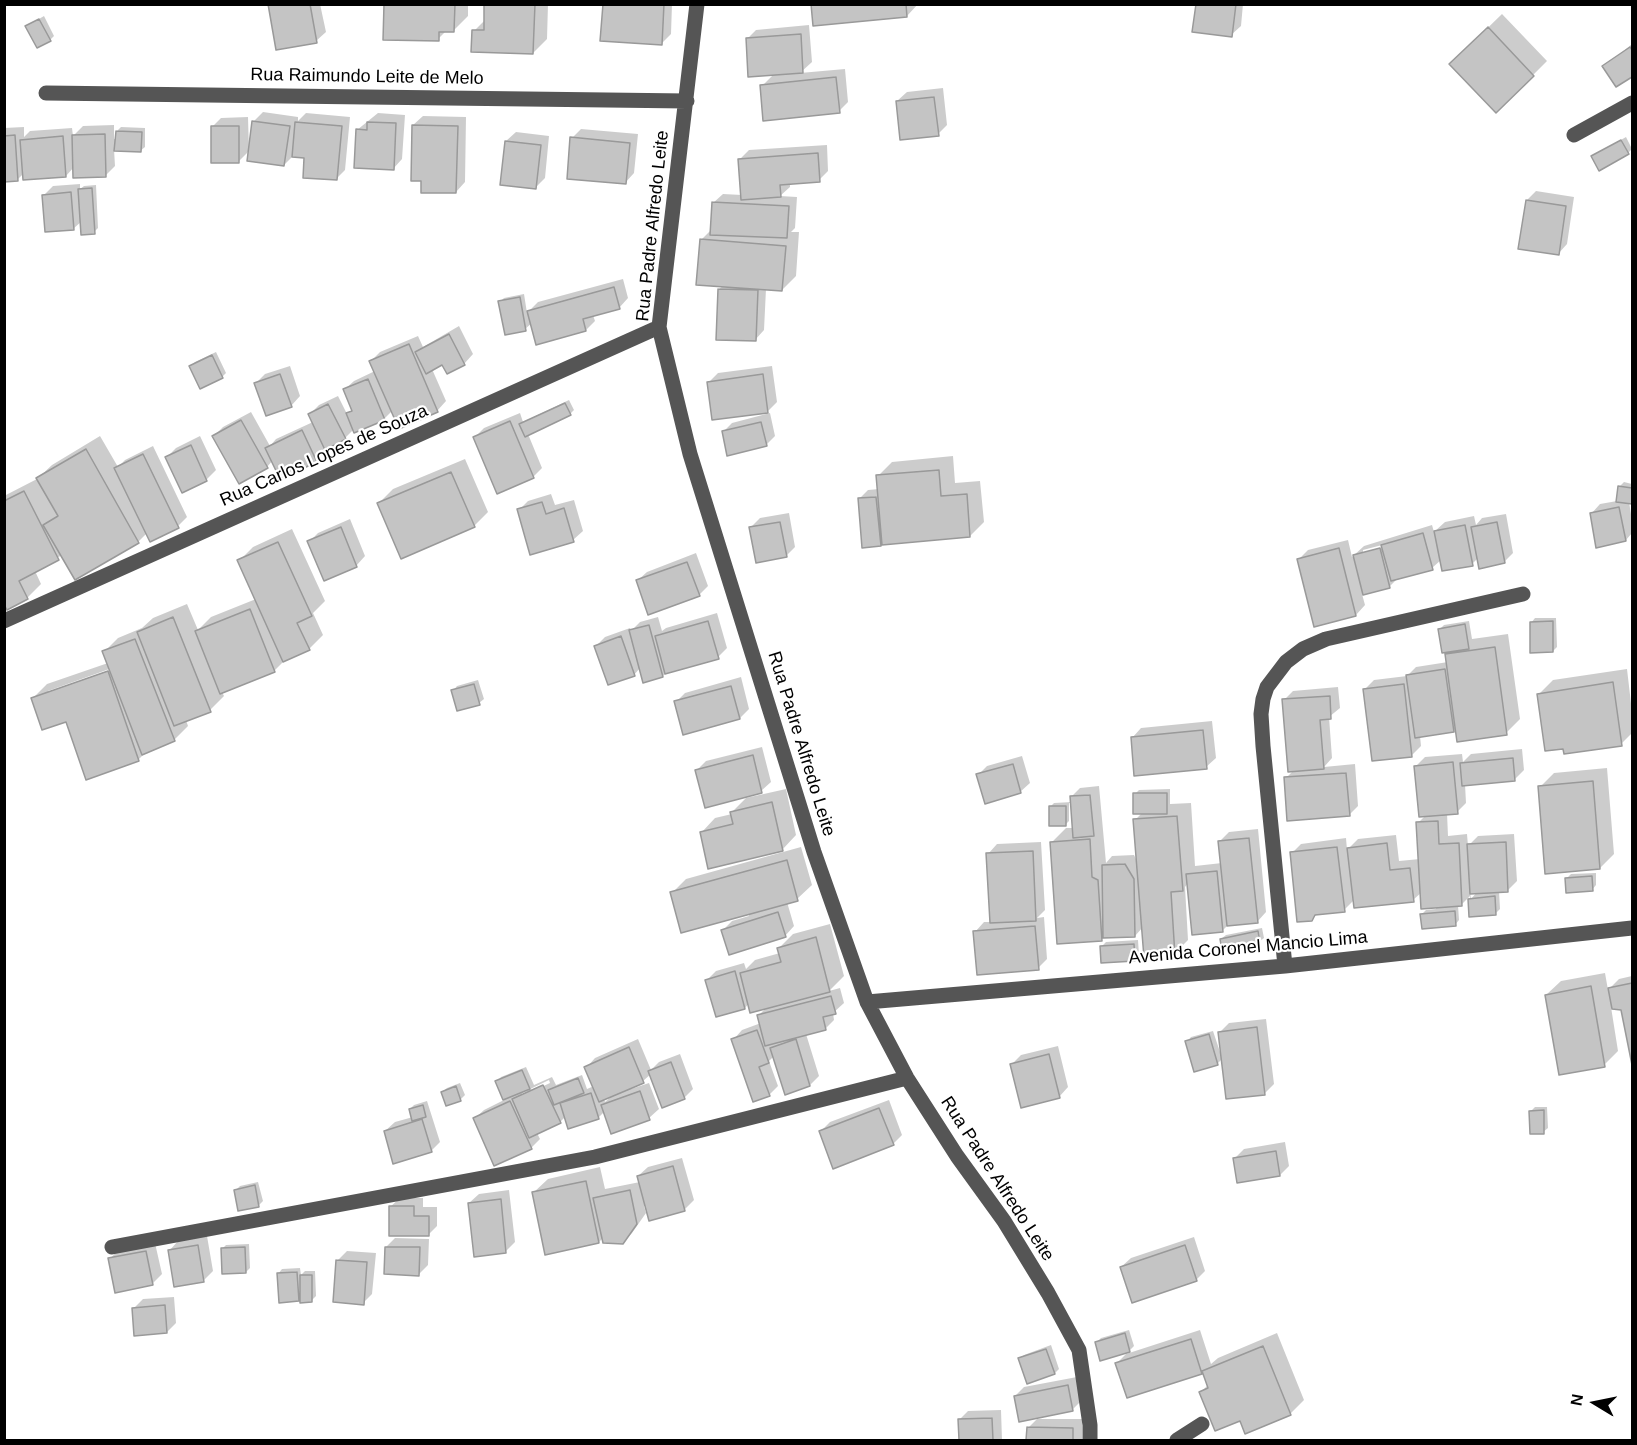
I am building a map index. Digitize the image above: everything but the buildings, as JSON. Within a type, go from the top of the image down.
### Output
[{"type":"street","name":"Rua Padre Alfredo Leite","points":[[698,4],[659,327],[690,454],[814,852],[867,1002],[907,1078],[957,1156],[1004,1221],[1048,1293],[1079,1350],[1090,1425],[1090,1440]]},
{"type":"street","name":"Rua Raimundo Leite de Melo","points":[[46,93],[687,101]]},
{"type":"street","points":[[1574,135],[1632,103]]},
{"type":"street","name":"Rua Carlos Lopes de Souza","points":[[4,621],[659,327]]},
{"type":"street","points":[[1285,966],[1261,714],[1263,699],[1268,687],[1286,662],[1303,649],[1326,639],[1523,594]]},
{"type":"street","name":"Avenida Coronel Mancio Lima","points":[[867,1002],[1285,966],[1632,928]]},
{"type":"street","points":[[112,1247],[596,1157],[907,1078]]},
{"type":"street","points":[[1177,1440],[1202,1424]]}]
